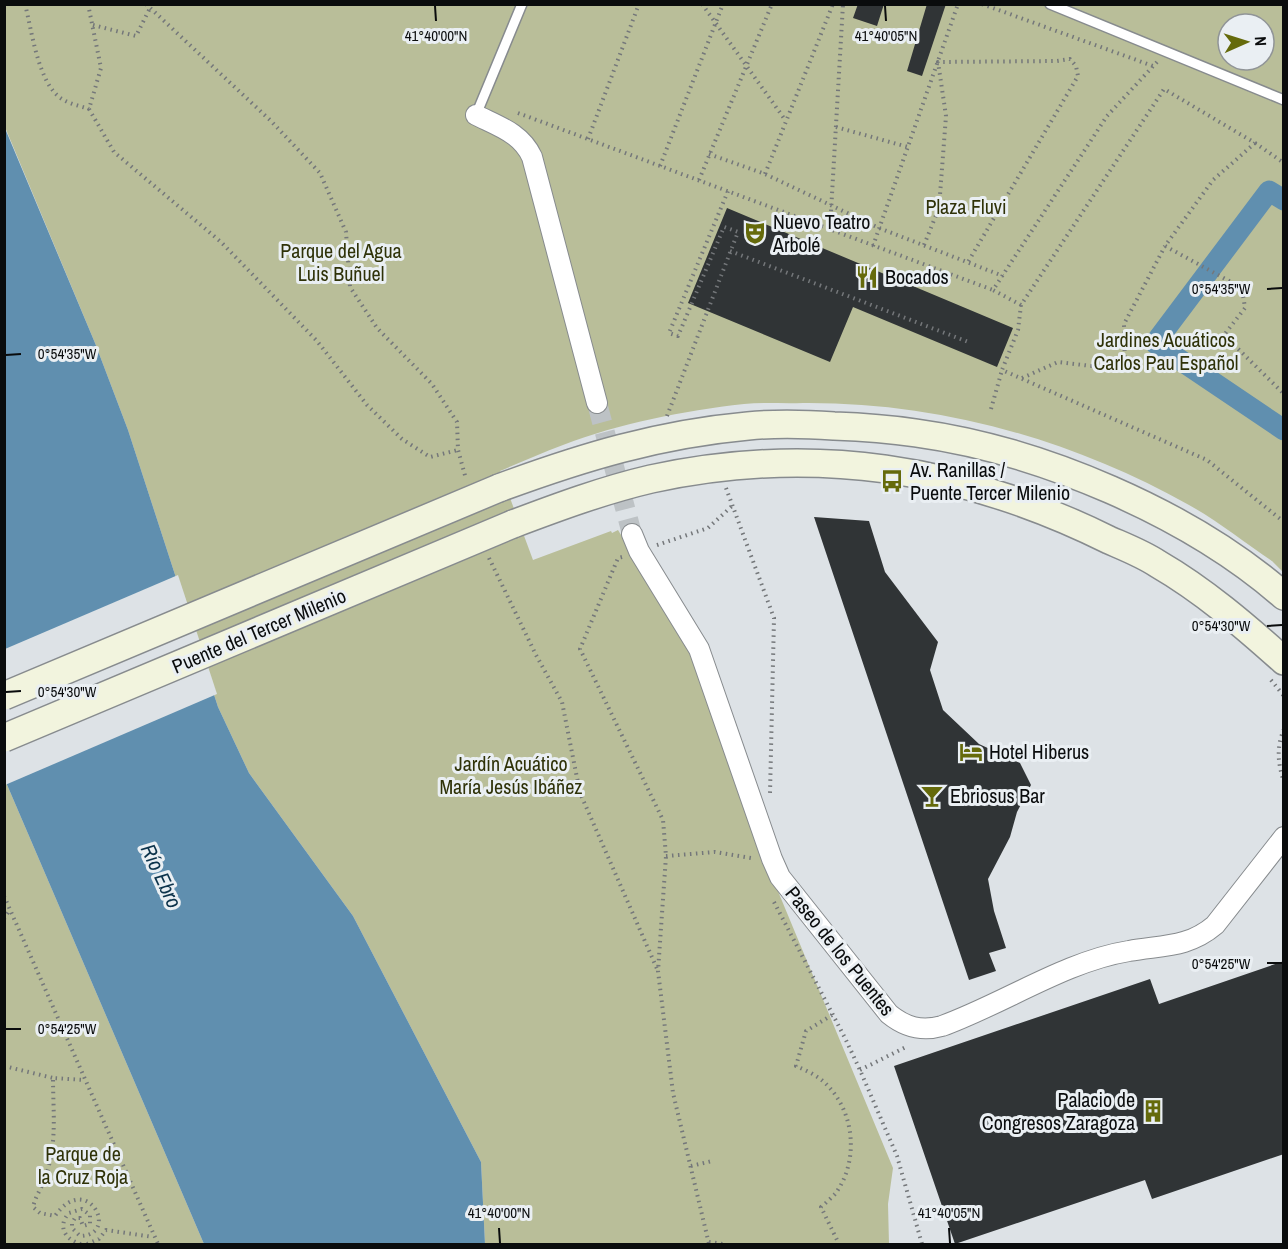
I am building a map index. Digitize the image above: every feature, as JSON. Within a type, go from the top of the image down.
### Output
[{"type":"main road","name":"Puente del Tercer Milenio","points":[[4,696],[499,488],[566,463],[622,447],[697,432],[789,424],[860,427],[916,433],[984,446],[1042,464],[1100,485],[1145,506],[1229,554],[1284,596]]},
{"type":"main road","name":"Puente del Tercer Milenio","points":[[4,738],[513,524],[609,490],[651,479],[724,468],[789,463],[842,464],[930,475],[1026,504],[1072,521],[1158,564],[1238,620],[1276,669]]},
{"type":"street","points":[[476,115],[503,128],[528,148],[537,171],[597,403]]},
{"type":"street","name":"Paseo de los Puentes","points":[[635,543],[699,649],[780,878],[889,1014],[904,1024],[925,1029],[942,1026],[1096,957],[1186,943],[1206,933],[1215,925],[1284,837]]},
{"type":"lane","points":[[476,115],[522,4]]},
{"type":"lane","points":[[1050,4],[1284,100]]},
{"type":"path","points":[[25,4],[44,76],[55,93],[63,100],[89,109],[114,152],[221,242],[316,341],[368,405],[402,440],[430,457],[458,450]]},
{"type":"path","points":[[88,4],[100,68],[89,109]]},
{"type":"path","points":[[588,139],[639,4]]},
{"type":"path","points":[[702,4],[786,121]]},
{"type":"path","points":[[660,166],[723,4]]},
{"type":"path","points":[[699,180],[772,4]]},
{"type":"path","points":[[765,174],[833,4]]},
{"type":"path","points":[[830,229],[843,4]]},
{"type":"path","points":[[873,246],[958,4]]},
{"type":"path","points":[[982,4],[1153,66]]},
{"type":"path","points":[[93,25],[136,36],[148,6],[271,121],[320,172],[346,232],[350,287],[377,328],[432,384],[457,422],[458,450],[467,483]]},
{"type":"path","points":[[993,290],[1107,117],[1165,53]]},
{"type":"path","points":[[938,62],[1070,59],[1076,66],[1078,76],[968,262]]},
{"type":"path","points":[[924,245],[939,208],[946,116],[938,62]]},
{"type":"path","points":[[991,409],[1002,370],[1018,330],[1022,305],[1164,89],[1255,143],[1284,163]]},
{"type":"path","points":[[503,128],[511,110],[993,290],[1022,305]]},
{"type":"path","points":[[836,127],[908,147]]},
{"type":"path","points":[[1022,379],[1058,362],[1125,370],[1124,324],[1165,246],[1213,180],[1255,143]]},
{"type":"path","points":[[710,154],[765,174],[879,228],[1003,276]]},
{"type":"path","points":[[667,417],[738,232],[724,227],[678,336],[669,333],[728,191]]},
{"type":"path","points":[[1165,246],[1242,288],[1245,308],[1224,335],[1284,394]]},
{"type":"path","points":[[730,251],[971,343]]},
{"type":"path","points":[[1002,370],[1207,460],[1284,522]]},
{"type":"path","points":[[726,488],[774,618],[770,801]]},
{"type":"path","points":[[723,1245],[709,1243],[673,1093],[658,971],[666,856],[663,820],[580,649],[618,558],[635,543],[708,528],[732,506]]},
{"type":"path","points":[[486,549],[536,655],[562,702],[580,793],[658,971]]},
{"type":"path","points":[[1276,669],[1284,696]]},
{"type":"path","points":[[1284,729],[1278,747],[1278,760],[1284,782]]},
{"type":"path","points":[[666,856],[715,852],[751,857],[756,867]]},
{"type":"path","points":[[4,896],[158,1245]]},
{"type":"path","points":[[770,896],[853,1055],[897,1156],[922,1245]]},
{"type":"path","points":[[4,919],[10,908]]},
{"type":"path","points":[[4,978],[4,1003]]},
{"type":"path","points":[[832,1015],[806,1031],[796,1066],[815,1075],[828,1086],[843,1106],[850,1128],[851,1152],[846,1172],[835,1193],[821,1207],[837,1240],[836,1245]]},
{"type":"path","points":[[4,1066],[53,1078],[85,1080]]},
{"type":"path","points":[[53,1078],[53,1137],[47,1173],[33,1207],[40,1213],[56,1216],[66,1204],[72,1201],[85,1200],[91,1203],[100,1219],[99,1226],[92,1234],[80,1236],[72,1228],[75,1218],[81,1218],[83,1227],[90,1224],[90,1215],[82,1209],[69,1213],[64,1221],[64,1232],[67,1237],[81,1245]]},
{"type":"path","points":[[691,1166],[712,1161]]},
{"type":"path","points":[[87,1245],[99,1239],[106,1230],[153,1237]]},
{"type":"green space","name":"Parque del Agua Luis Buñuel","points":[[4,5],[1283,5],[1283,572],[1272,561],[1200,511],[1098,461],[1051,443],[1003,429],[954,417],[904,409],[854,404],[766,403],[698,410],[607,430],[500,471],[533,560],[618,530],[689,648],[755,836],[893,1168],[888,1204],[889,1244],[485,1244],[481,1162],[353,916],[249,773],[218,707],[128,430],[95,343],[5,127]]},
{"type":"green space","name":"Parque de la Cruz Roja","points":[[5,780],[204,1244],[5,1244]]},
{"type":"water","name":"Río Ebro","points":[[4,126],[95,343],[128,430],[218,707],[249,773],[353,916],[481,1162],[485,1244],[204,1244],[5,780]]},
{"type":"pier","points":[[178,575],[217,694],[5,785],[5,649]]},
{"type":"building","points":[[858,4],[884,4],[877,26],[853,18]]},
{"type":"building","points":[[927,4],[946,4],[922,76],[907,71]]},
{"type":"building","points":[[727,208],[1013,328],[997,367],[853,307],[830,362],[688,303]]},
{"type":"building","points":[[814,517],[869,521],[885,572],[938,642],[930,670],[943,710],[979,744],[1020,763],[1031,785],[1017,812],[1010,837],[988,879],[994,911],[1006,948],[989,953],[996,971],[969,980]]},
{"type":"building","name":"Palacio de Congresos Zaragoza","points":[[1284,961],[1284,1154],[1152,1199],[1145,1180],[955,1244],[894,1066],[1150,979],[1159,1004]]},
{"type":"waterway","points":[[1284,200],[1269,191],[1155,343],[1284,430]]},
{"type":"tunnel","points":[[597,403],[632,534]]},
{"type":"place","name":"Nuevo Teatro Arbolé","points":[[755,233]]},
{"type":"place","name":"Bocados","points":[[867,277]]},
{"type":"place","name":"Av. Ranillas / Puente Tercer Milenio","points":[[892,481]]},
{"type":"place","name":"Hotel Hiberus","points":[[971,752]]},
{"type":"place","name":"Ebriosus Bar","points":[[932,796]]},
{"type":"place","name":"Palacio de Congresos Zaragoza","points":[[1153,1111]]},
{"type":"park label","name":"Plaza Fluvi","points":[[966,207]]},
{"type":"park label","name":"Jardines Acuáticos Carlos Pau Español","points":[[1166,352]]},
{"type":"park label","name":"Jardín Acuático María Jesús Ibáñez","points":[[511,776]]}]
